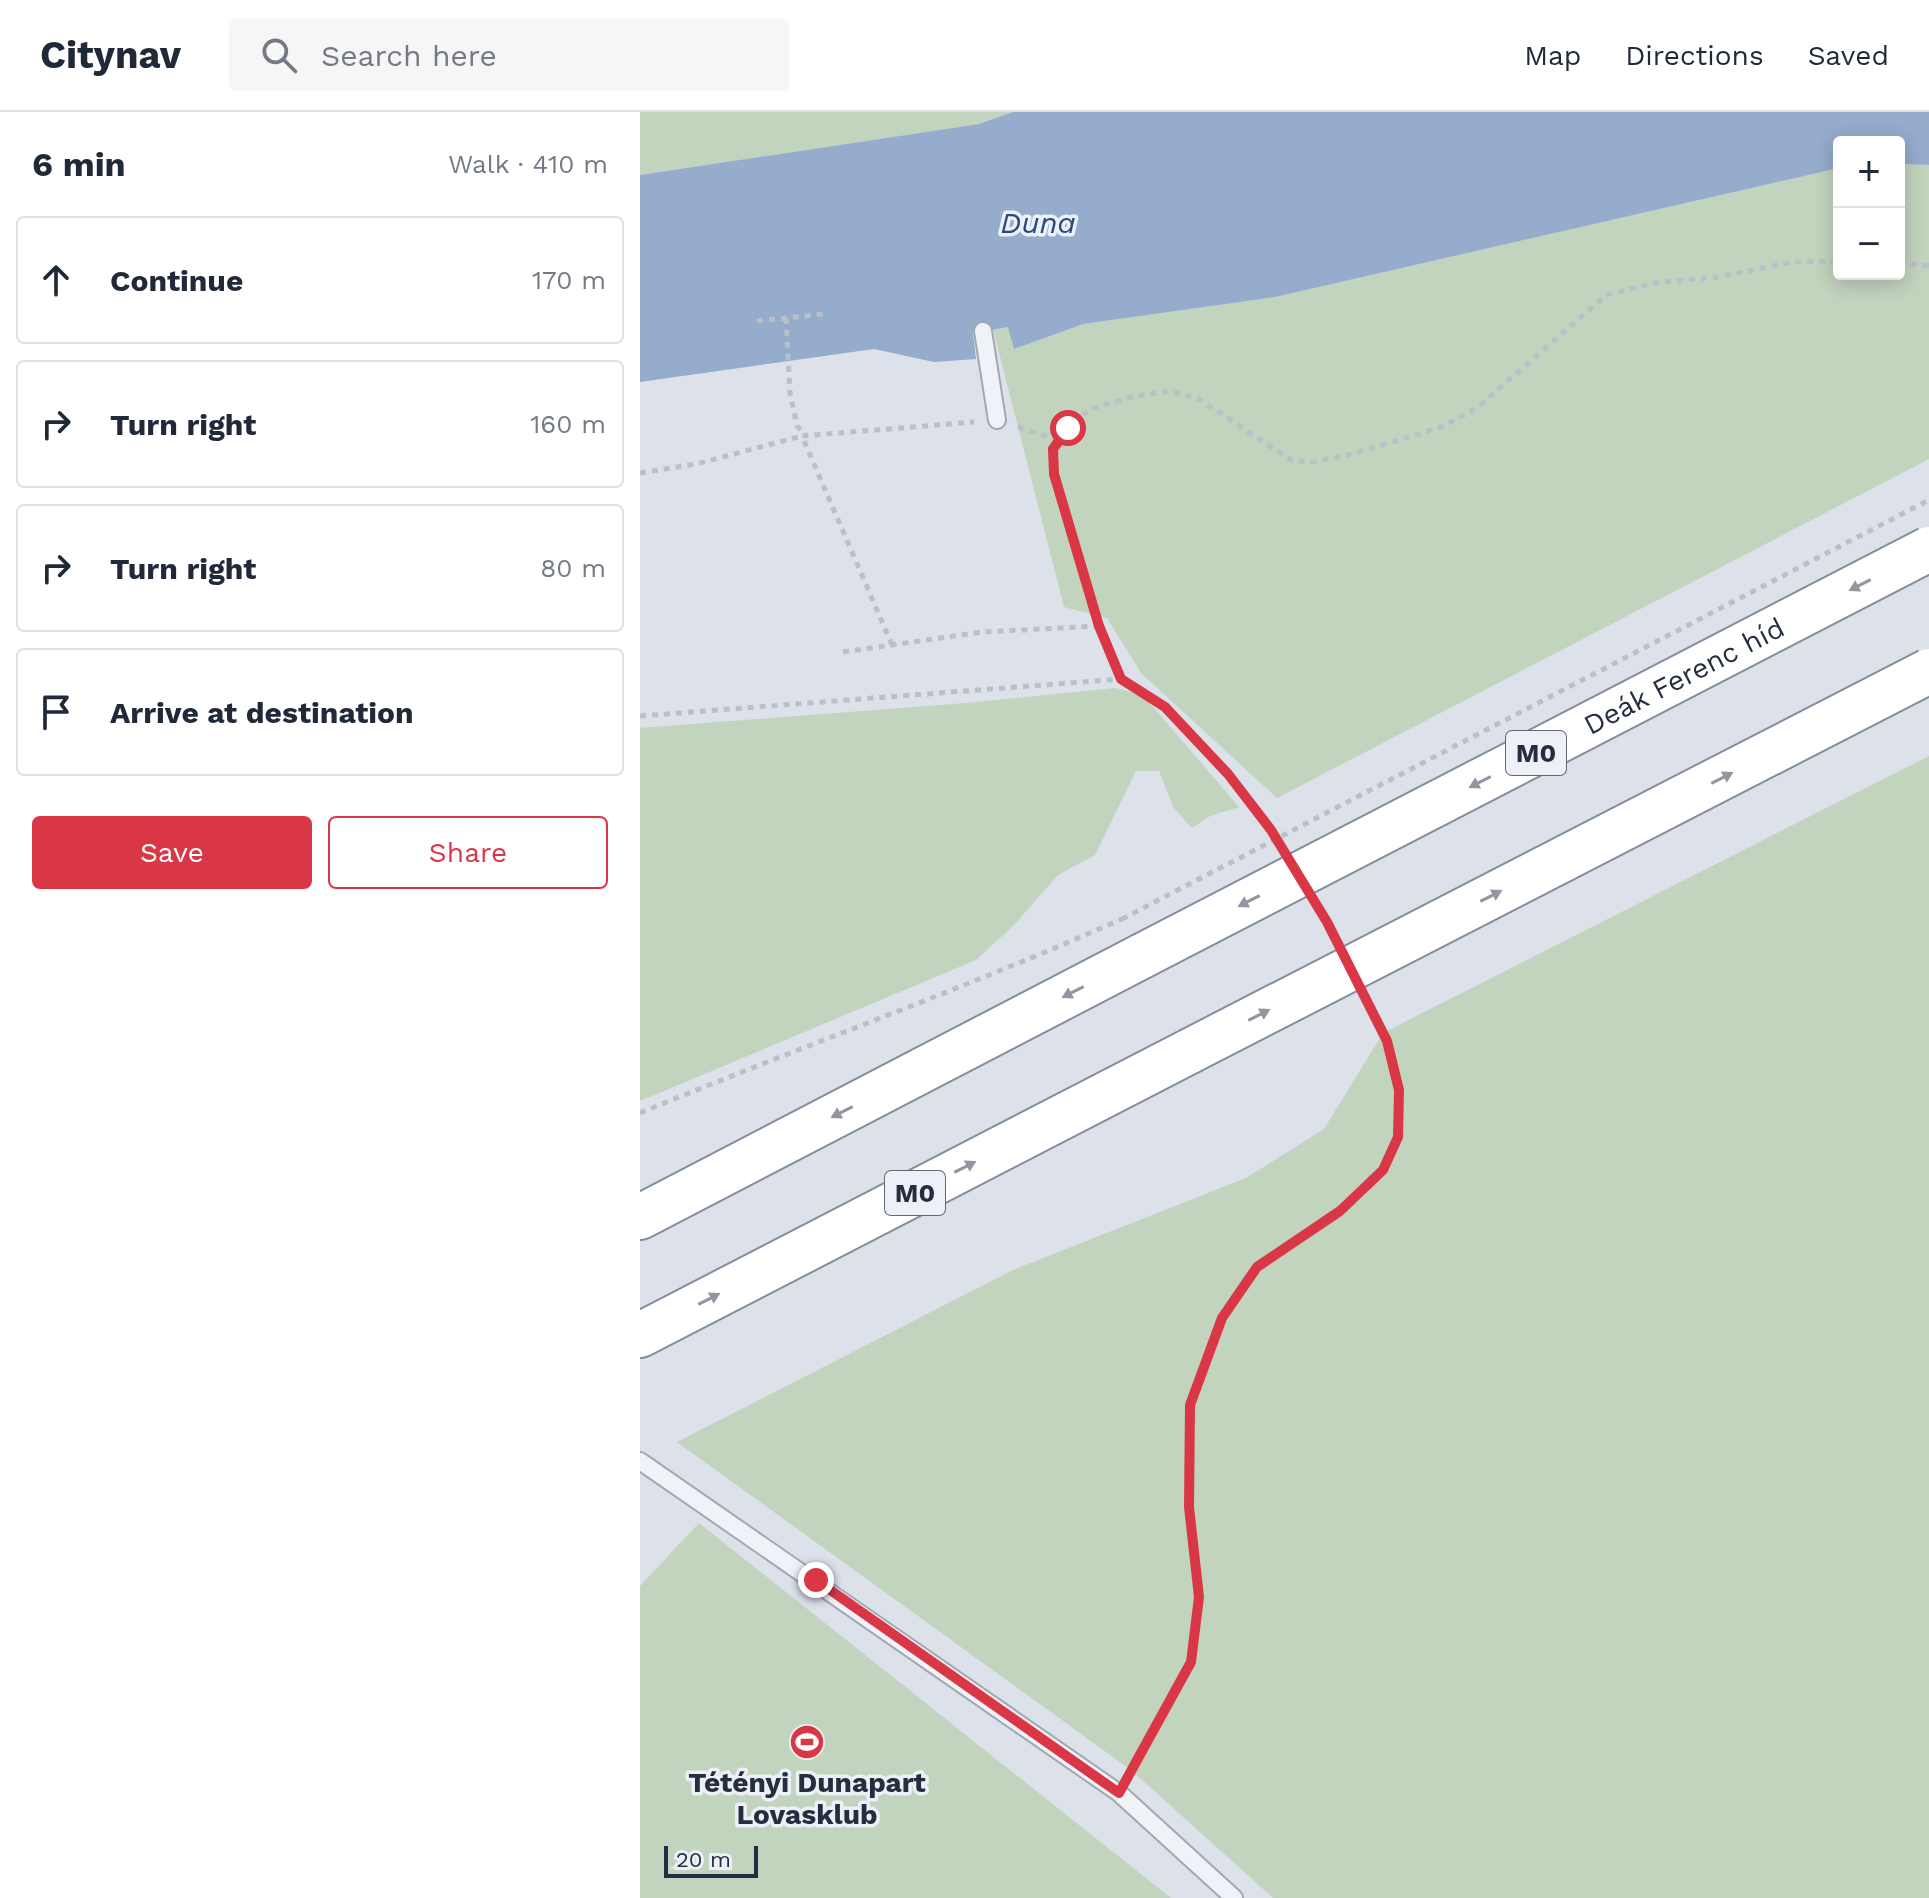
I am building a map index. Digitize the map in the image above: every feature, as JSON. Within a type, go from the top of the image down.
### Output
[{"type":"highway","name":"Deák Ferenc híd","points":[[1132,938],[1929,549]]},
{"type":"highway","name":"M0","points":[[640,1335],[1929,671]]},
{"type":"highway","name":"M0","points":[[640,1217],[1132,938]]},
{"type":"lane","points":[[983,331],[997,420]]},
{"type":"lane","points":[[640,1461],[816,1580],[1119,1793],[1234,1898]]},
{"type":"path","points":[[1287,856],[1228,774],[1165,707],[1121,679],[1099,626],[1054,474],[1053,449],[1059,440],[1090,409],[1131,397],[1169,391],[1199,399],[1291,460],[1314,462],[1348,455],[1442,427],[1477,408],[1606,295],[1655,283],[1718,277],[1793,262],[1833,261]]},
{"type":"path","points":[[1905,264],[1929,266]]},
{"type":"path","points":[[757,321],[823,314]]},
{"type":"path","points":[[786,318],[790,393],[797,426],[804,436],[892,645]]},
{"type":"path","points":[[640,473],[696,464],[804,436],[997,420],[1059,440]]},
{"type":"path","points":[[640,1113],[1024,962],[1132,938],[1929,500]]},
{"type":"path","points":[[843,652],[982,632],[1099,626]]},
{"type":"path","points":[[640,716],[1121,679]]},
{"type":"path","points":[[1311,896],[1341,950]]},
{"type":"path","points":[[1119,1793],[1191,1662],[1199,1597],[1189,1507],[1190,1405],[1222,1318],[1257,1267],[1340,1211],[1383,1170],[1398,1137],[1399,1090],[1387,1041],[1362,992]]},
{"type":"green space","points":[[640,112],[1013,112],[979,124],[640,175]]},
{"type":"green space","points":[[1905,164],[1929,165],[1929,459],[1277,798],[1141,673],[1107,618],[1064,607],[993,329],[1008,327],[1015,348],[1083,324],[1275,297],[1833,169],[1833,280],[1905,280]]},
{"type":"green space","points":[[1115,688],[1143,695],[1239,807],[1210,816],[1192,828],[1173,807],[1159,771],[1136,771],[1095,855],[1058,875],[1015,924],[976,960],[640,1101],[640,728],[966,703]]},
{"type":"green space","points":[[1929,756],[1929,1898],[1273,1898],[1131,1770],[677,1442],[1013,1270],[1246,1178],[1324,1129],[1383,1033]]},
{"type":"green space","name":"Tétényi Dunapart Lovasklub","points":[[699,1523],[1171,1898],[640,1898],[640,1586]]},
{"type":"water","name":"Duna","points":[[1013,112],[1929,112],[1929,165],[1905,164],[1905,136],[1833,136],[1833,169],[1275,297],[1083,324],[1014,349],[1008,327],[973,333],[976,359],[934,362],[874,349],[640,382],[640,175],[979,124]]},
{"type":"place","name":"Tétényi Dunapart Lovasklub","points":[[807,1742]]},
{"type":"route","points":[[816,1580],[1119,1793],[1191,1662],[1199,1597],[1189,1507],[1190,1405],[1222,1318],[1257,1267],[1340,1211],[1383,1170],[1398,1137],[1399,1090],[1387,1041],[1327,922],[1271,830],[1228,774],[1165,707],[1121,679],[1099,626],[1054,474],[1053,449],[1068,428]]}]
